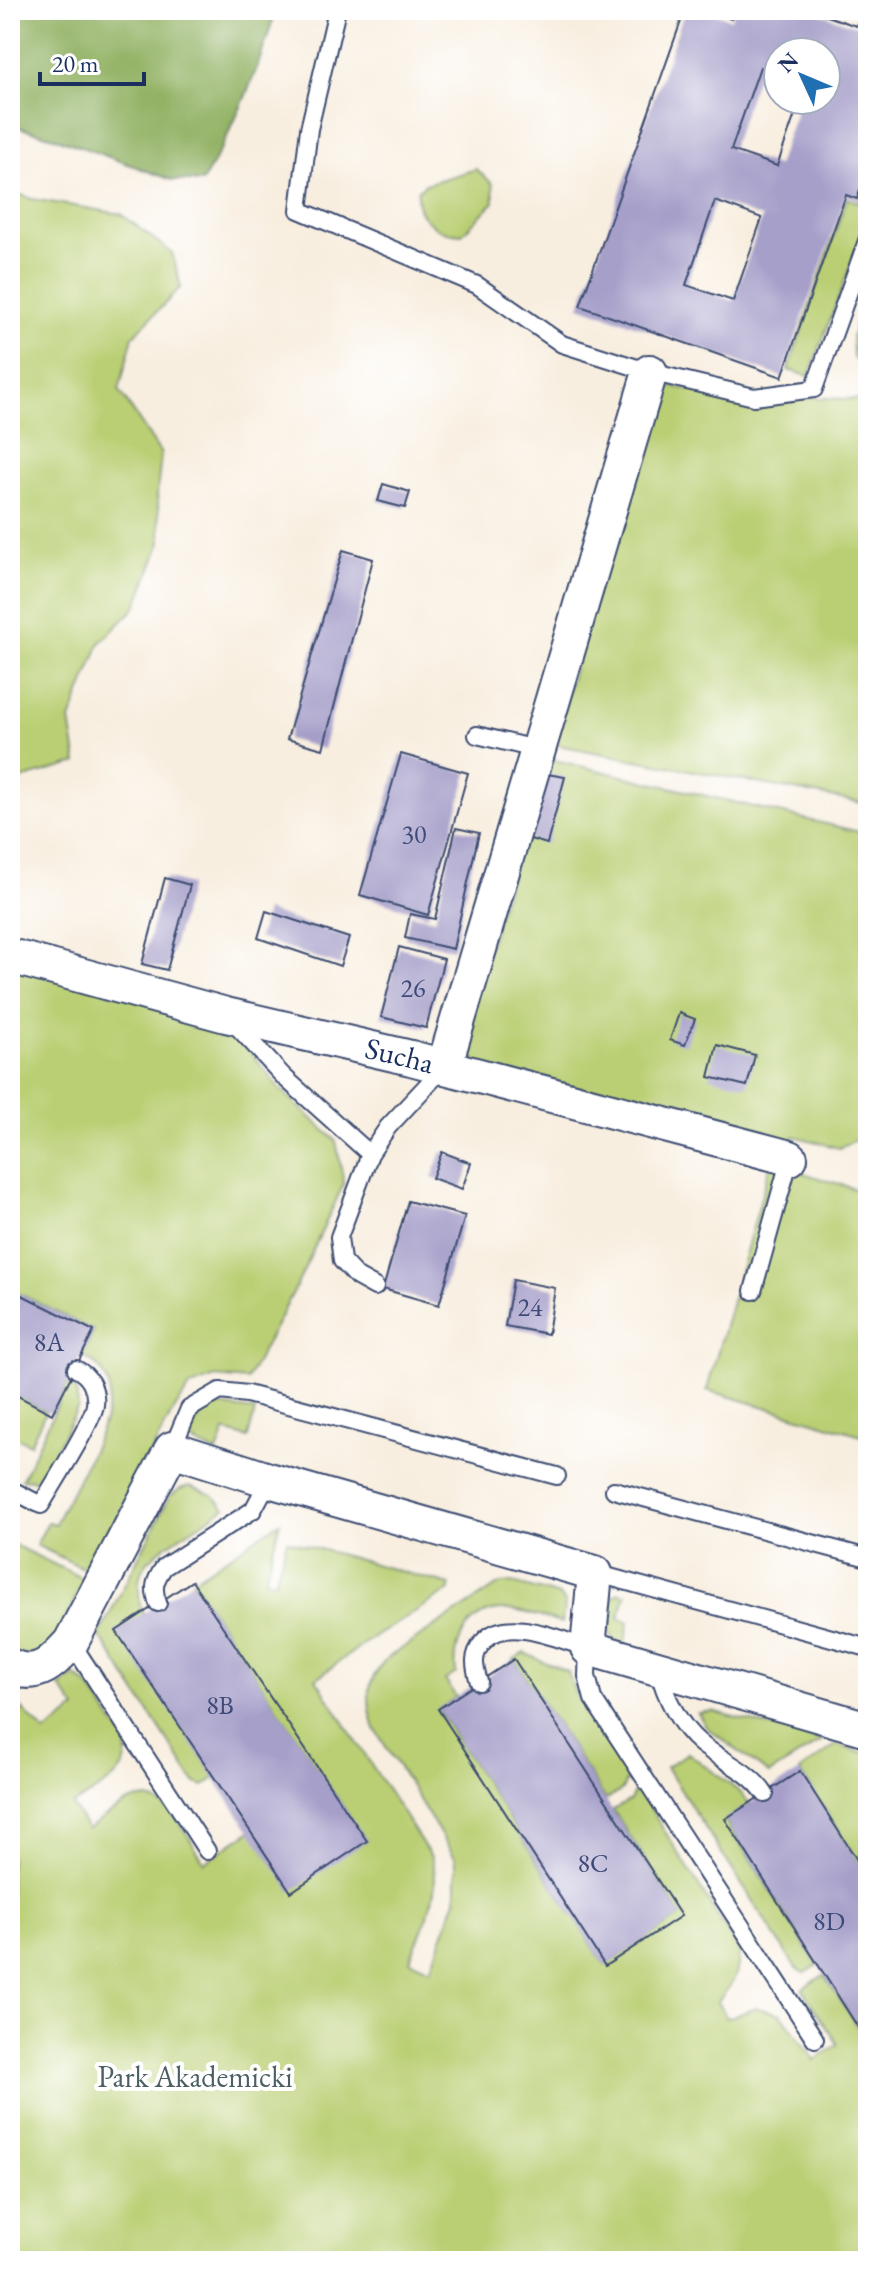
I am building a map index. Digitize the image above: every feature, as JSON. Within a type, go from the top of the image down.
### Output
[{"type":"street","points":[[444,1067],[650,372]]},
{"type":"street","name":"Sucha","points":[[10,956],[226,1015],[444,1067],[790,1158]]},
{"type":"street","points":[[10,1666],[30,1671],[49,1666],[71,1642],[172,1449],[269,1480],[595,1573],[588,1648],[868,1729]]},
{"type":"lane","points":[[337,10],[309,129],[299,210],[477,285],[562,344],[650,372],[754,397],[814,389],[868,238]]},
{"type":"lane","points":[[477,735],[539,750]]},
{"type":"lane","points":[[226,1015],[284,1077],[370,1154]]},
{"type":"lane","points":[[375,1287],[357,1277],[342,1261],[339,1237],[370,1154],[388,1127],[444,1067]]},
{"type":"lane","points":[[753,1291],[790,1158]]},
{"type":"lane","points":[[10,1489],[41,1505],[95,1409],[93,1386],[83,1372],[76,1369]]},
{"type":"lane","points":[[172,1449],[189,1409],[220,1391],[247,1394],[557,1476]]},
{"type":"lane","points":[[158,1603],[154,1592],[156,1579],[164,1567],[253,1510],[269,1480]]},
{"type":"lane","points":[[614,1490],[868,1558]]},
{"type":"lane","points":[[595,1573],[868,1648]]},
{"type":"lane","points":[[479,1682],[474,1664],[477,1649],[500,1629],[513,1627],[588,1648],[587,1676],[593,1699],[815,2039]]},
{"type":"lane","points":[[71,1642],[207,1851]]},
{"type":"lane","points":[[657,1668],[665,1694],[690,1732],[701,1744],[750,1777],[765,1794]]},
{"type":"green space","points":[[10,10],[276,10],[245,99],[202,182],[172,180],[54,137],[10,125]]},
{"type":"green space","points":[[476,169],[493,184],[494,202],[462,234],[444,231],[423,216],[417,200],[418,190],[426,184]]},
{"type":"green space","points":[[868,173],[868,219],[809,376],[788,370],[847,198],[858,202]]},
{"type":"green space","points":[[10,191],[32,199],[121,214],[172,253],[181,287],[133,336],[119,390],[161,454],[157,495],[161,542],[136,607],[100,643],[70,720],[77,763],[11,782]]},
{"type":"green space","points":[[868,312],[866,369],[853,358],[852,337],[857,316]]},
{"type":"green space","points":[[659,384],[760,403],[802,397],[868,400],[868,804],[552,744]]},
{"type":"green space","points":[[546,758],[868,834],[865,869],[868,870],[868,1134],[839,1148],[794,1136],[790,1149],[454,1060]]},
{"type":"green space","points":[[10,965],[227,1023],[280,1089],[336,1141],[344,1183],[297,1285],[247,1380],[215,1377],[191,1386],[173,1411],[89,1571],[36,1545],[48,1522],[55,1524],[90,1456],[105,1418],[109,1388],[99,1368],[82,1356],[94,1331],[10,1289]]},
{"type":"green space","points":[[771,1163],[868,1193],[868,1437],[707,1390]]},
{"type":"green space","points":[[68,1383],[76,1389],[78,1407],[42,1476],[35,1480],[22,1479]]},
{"type":"green space","points":[[10,1392],[46,1411],[30,1444],[10,1434]]},
{"type":"green space","points":[[211,1405],[255,1411],[248,1438],[225,1431],[217,1453],[191,1441],[194,1426]]},
{"type":"green space","points":[[189,1486],[213,1495],[225,1508],[169,1544],[149,1561],[141,1572],[139,1591],[140,1605],[215,1778],[204,1786],[195,1783],[99,1635],[170,1496]]},
{"type":"green space","name":"Park Akademicki","points":[[280,1522],[265,1579],[275,1581],[287,1540],[450,1585],[450,1590],[366,1642],[316,1679],[431,1857],[435,1883],[433,1896],[410,1960],[431,1969],[456,1899],[456,1859],[375,1729],[369,1701],[371,1684],[386,1659],[500,1584],[513,1583],[560,1596],[565,1602],[562,1623],[507,1610],[483,1614],[474,1621],[466,1629],[457,1649],[456,1673],[445,1680],[456,1697],[438,1710],[605,1965],[681,1916],[613,1810],[630,1800],[637,1787],[739,1950],[734,1979],[717,2002],[727,2018],[757,2008],[781,2014],[815,2060],[838,2044],[802,1989],[824,1975],[868,2043],[868,2261],[10,2261],[10,1696],[45,1733],[76,1709],[60,1687],[74,1676],[93,1692],[124,1739],[127,1751],[120,1771],[103,1787],[72,1805],[87,1829],[123,1805],[147,1799],[167,1809],[204,1862],[250,1831],[366,1841],[192,1581]]},
{"type":"green space","points":[[10,1543],[84,1579],[56,1636],[39,1652],[29,1655],[10,1651]]},
{"type":"green space","points":[[619,1593],[626,1594],[619,1618],[629,1622],[624,1648],[612,1637],[606,1620],[608,1604]]},
{"type":"green space","points":[[524,1653],[568,1672],[574,1691],[629,1774],[622,1790],[606,1800],[514,1659]]},
{"type":"green space","points":[[712,1711],[822,1741],[769,1774],[706,1727],[698,1713]]},
{"type":"green space","points":[[836,1745],[868,1754],[868,1877],[800,1771]]},
{"type":"green space","points":[[688,1753],[741,1793],[750,1804],[725,1820],[818,1965],[805,1973],[796,1968],[666,1767]]},
{"type":"building","points":[[685,10],[706,10],[731,19],[734,10],[810,10],[856,26],[862,10],[868,10],[868,168],[857,199],[846,195],[782,377],[580,306]],"holes":[[[715,201],[762,218],[733,301],[686,285]]]},
{"type":"building","points":[[383,484],[410,492],[405,508],[378,501]]},
{"type":"building","points":[[343,550],[373,559],[323,749],[287,739]]},
{"type":"building","points":[[401,754],[468,773],[428,915],[360,895]]},
{"type":"building","points":[[547,774],[565,777],[547,844],[530,839]]},
{"type":"building","points":[[456,828],[479,833],[453,949],[405,938],[410,914],[435,919]]},
{"type":"building","points":[[165,878],[190,885],[167,970],[142,964]]},
{"type":"building","points":[[266,911],[349,938],[340,966],[258,938]]},
{"type":"building","points":[[399,947],[444,959],[426,1028],[381,1017]]},
{"type":"building","points":[[679,1013],[695,1019],[685,1045],[670,1040]]},
{"type":"building","points":[[717,1045],[755,1055],[747,1086],[709,1077]]},
{"type":"building","points":[[442,1152],[471,1163],[462,1189],[432,1178]]},
{"type":"building","points":[[408,1201],[465,1216],[439,1305],[383,1289]]},
{"type":"building","points":[[513,1280],[555,1288],[548,1334],[505,1326]]},
{"type":"building","points":[[10,1289],[94,1331],[52,1414],[10,1392]]},
{"type":"building","points":[[192,1581],[367,1841],[291,1892],[116,1631]]},
{"type":"building","points":[[514,1659],[681,1916],[605,1966],[438,1709]]},
{"type":"building","points":[[800,1771],[868,1877],[868,2043],[725,1819]]}]
